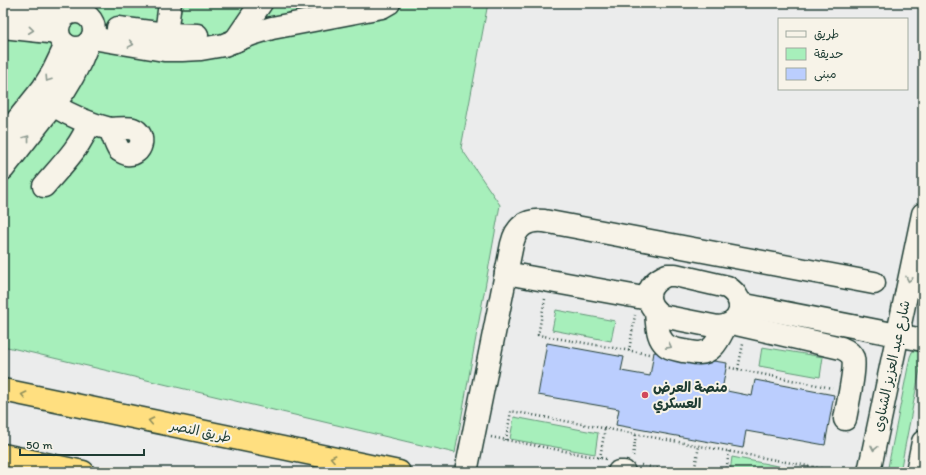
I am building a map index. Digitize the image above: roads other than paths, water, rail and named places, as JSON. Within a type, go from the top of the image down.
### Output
[{"type":"highway","name":"طريق النصر","points":[[3,390],[399,472]]},
{"type":"highway","points":[[3,455],[74,471]]},
{"type":"street","points":[[235,40],[261,3]]},
{"type":"street","points":[[91,35],[165,42],[182,50],[201,49],[224,45],[272,28],[382,7],[389,3]]},
{"type":"street","points":[[165,42],[169,4]]},
{"type":"street","points":[[3,6],[66,21]]},
{"type":"street","points":[[3,30],[66,21],[78,11],[90,18],[91,35],[73,76],[53,105],[3,169]]},
{"type":"street","points":[[66,21],[73,48],[81,47],[91,35]]},
{"type":"street","points":[[3,138],[43,88],[53,72],[66,21]]},
{"type":"street","points":[[53,105],[64,112],[89,123],[110,129]]},
{"type":"street","points":[[44,186],[78,144],[89,123]]},
{"type":"street","name":"شارع عبد العزيز الشناوى","points":[[869,472],[923,214]]},
{"type":"street","points":[[466,472],[514,237],[517,230],[529,222],[537,220],[874,283]]},
{"type":"street","points":[[702,281],[707,252]]},
{"type":"street","points":[[506,273],[548,280],[648,303],[662,316],[718,327],[736,320],[846,324],[923,340]]},
{"type":"street","points":[[667,275],[675,275],[702,281],[727,287],[733,291],[738,297],[736,320],[709,351],[698,353],[672,349],[660,338],[648,303],[653,284],[659,278],[667,275]]},
{"type":"street","points":[[736,320],[841,348],[851,354],[854,363],[845,419]]},
{"type":"street","points":[[841,348],[846,324]]},
{"type":"street","points":[[917,472],[923,442]]},
{"type":"place","name":"منصة العرض العسكري","points":[[645,395]]}]
